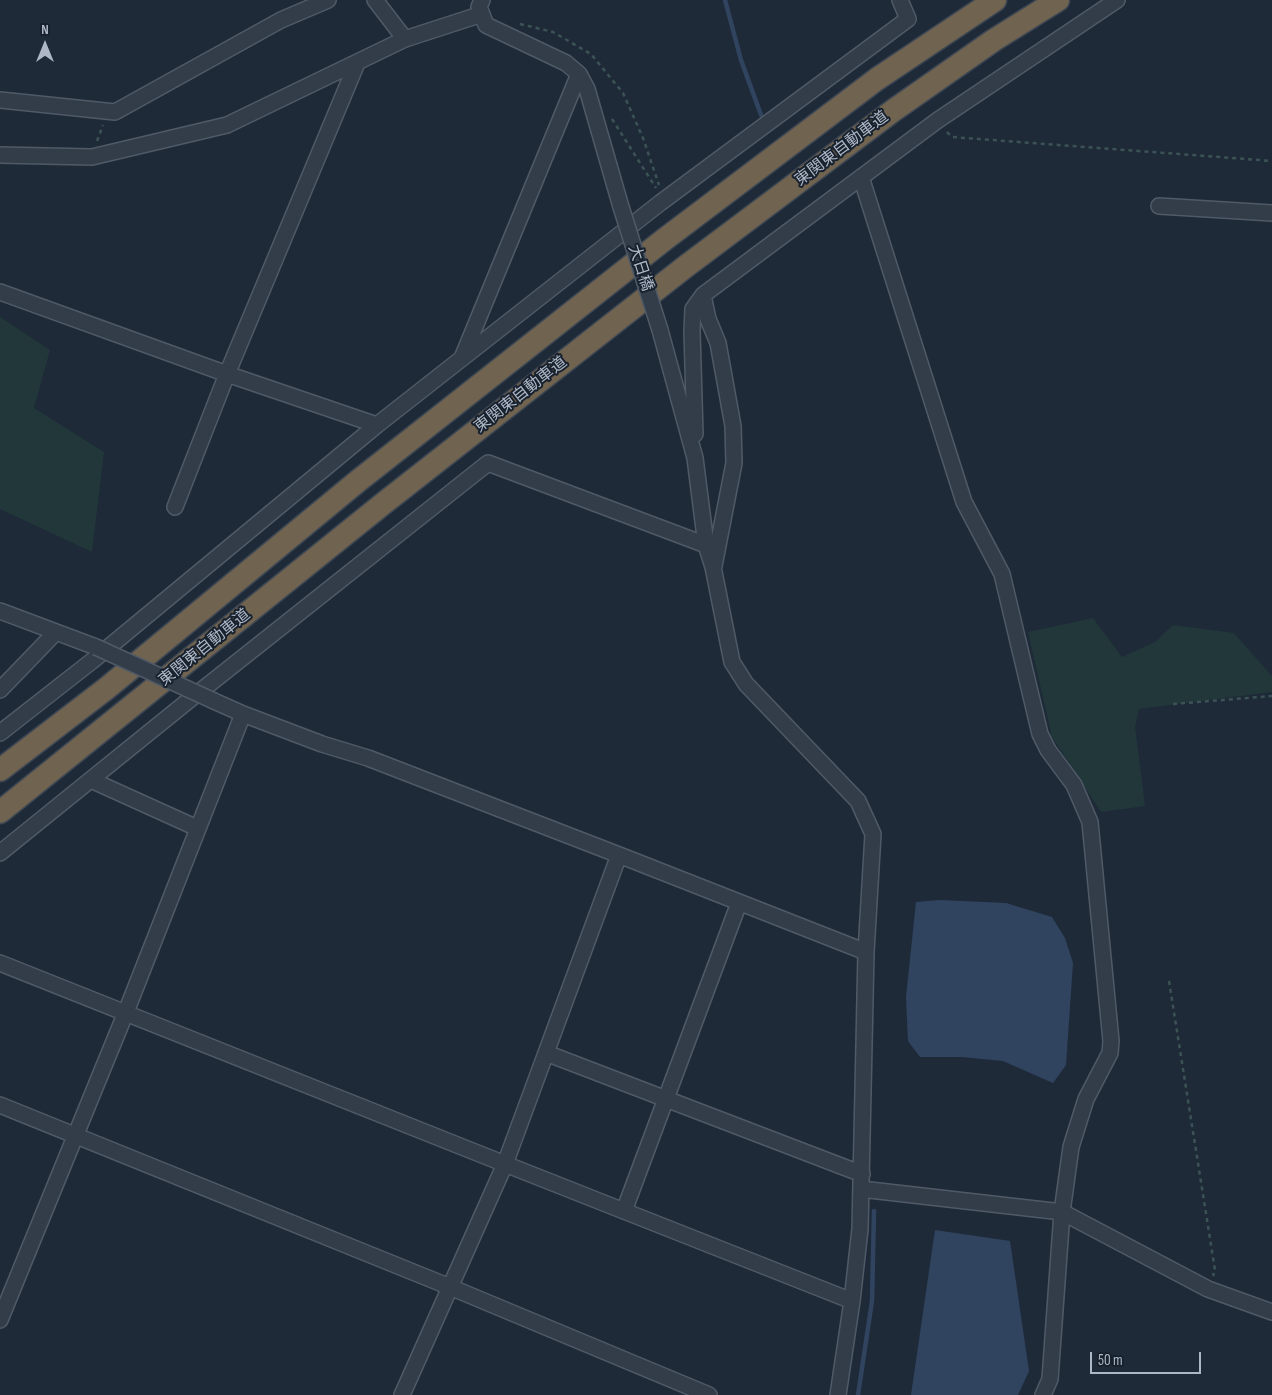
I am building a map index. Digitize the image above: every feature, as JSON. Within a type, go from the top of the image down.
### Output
[{"type":"highway","name":"東関東自動車道","points":[[0,770],[107,688],[358,480],[664,239],[877,79],[995,0]]},
{"type":"highway","name":"東関東自動車道","points":[[0,812],[384,503],[685,267],[894,110],[994,40],[1058,0]]},
{"type":"street","points":[[0,100],[115,112],[281,20],[328,0]]},
{"type":"street","points":[[376,0],[405,39]]},
{"type":"street","points":[[0,733],[92,661],[377,425],[664,200],[908,19],[900,0]]},
{"type":"street","points":[[838,1395],[852,1302],[860,1229],[866,952],[873,834],[858,801],[746,684],[732,662],[713,568],[706,545],[695,458],[693,309],[703,295],[938,120],[1117,0]]},
{"type":"street","points":[[0,155],[92,157],[227,125],[405,39],[482,7],[486,25],[566,63],[579,74],[461,359]]},
{"type":"street","points":[[175,507],[227,374],[357,63]]},
{"type":"street","name":"大日橋","points":[[579,74],[587,89],[621,207],[660,330],[695,458]]},
{"type":"street","points":[[861,177],[964,502],[1002,574],[1040,734],[1048,750],[1074,785],[1090,822],[1110,1052],[1086,1099],[1071,1147],[1062,1212],[1050,1379],[1043,1395]]},
{"type":"street","points":[[1159,206],[1272,213]]},
{"type":"street","points":[[0,292],[227,374],[377,425]]},
{"type":"street","points":[[703,295],[708,319],[718,343],[733,426],[734,464],[713,568]]},
{"type":"street","points":[[0,854],[488,463],[706,545]]},
{"type":"street","points":[[0,612],[96,647],[243,714],[322,744],[368,758],[866,952]]},
{"type":"street","points":[[0,690],[56,632]]},
{"type":"street","points":[[0,1320],[126,1012],[243,714]]},
{"type":"street","points":[[91,780],[197,828]]},
{"type":"street","points":[[402,1395],[505,1164],[619,855]]},
{"type":"street","points":[[624,1211],[739,903]]},
{"type":"street","points":[[0,963],[852,1302]]},
{"type":"street","points":[[546,1052],[665,1098],[861,1181],[1062,1212],[1208,1289],[1272,1312]]},
{"type":"street","points":[[0,1105],[450,1287],[709,1395]]},
{"type":"path","points":[[92,157],[107,111]]},
{"type":"path","points":[[609,116],[664,200]]},
{"type":"path","points":[[938,120],[952,138],[1272,161]]},
{"type":"path","points":[[1173,704],[1272,696]]},
{"type":"path","points":[[1169,981],[1215,1270],[1208,1289]]},
{"type":"green space","points":[[0,317],[50,350],[34,408],[104,452],[92,552],[0,509]]},
{"type":"green space","points":[[1093,618],[1122,657],[1155,642],[1173,625],[1234,633],[1272,676],[1272,692],[1139,709],[1135,727],[1145,806],[1101,812],[1052,737],[1028,632]]},
{"type":"water","points":[[940,900],[1006,903],[1052,917],[1065,938],[1073,963],[1066,1065],[1053,1083],[1003,1061],[962,1057],[920,1057],[908,1041],[906,997],[916,902]]},
{"type":"water","points":[[935,1230],[1010,1241],[1029,1371],[1018,1395],[911,1395]]},
{"type":"waterway","points":[[725,0],[741,60],[761,115]]},
{"type":"waterway","points":[[858,1395],[872,1301],[874,1211]]}]
